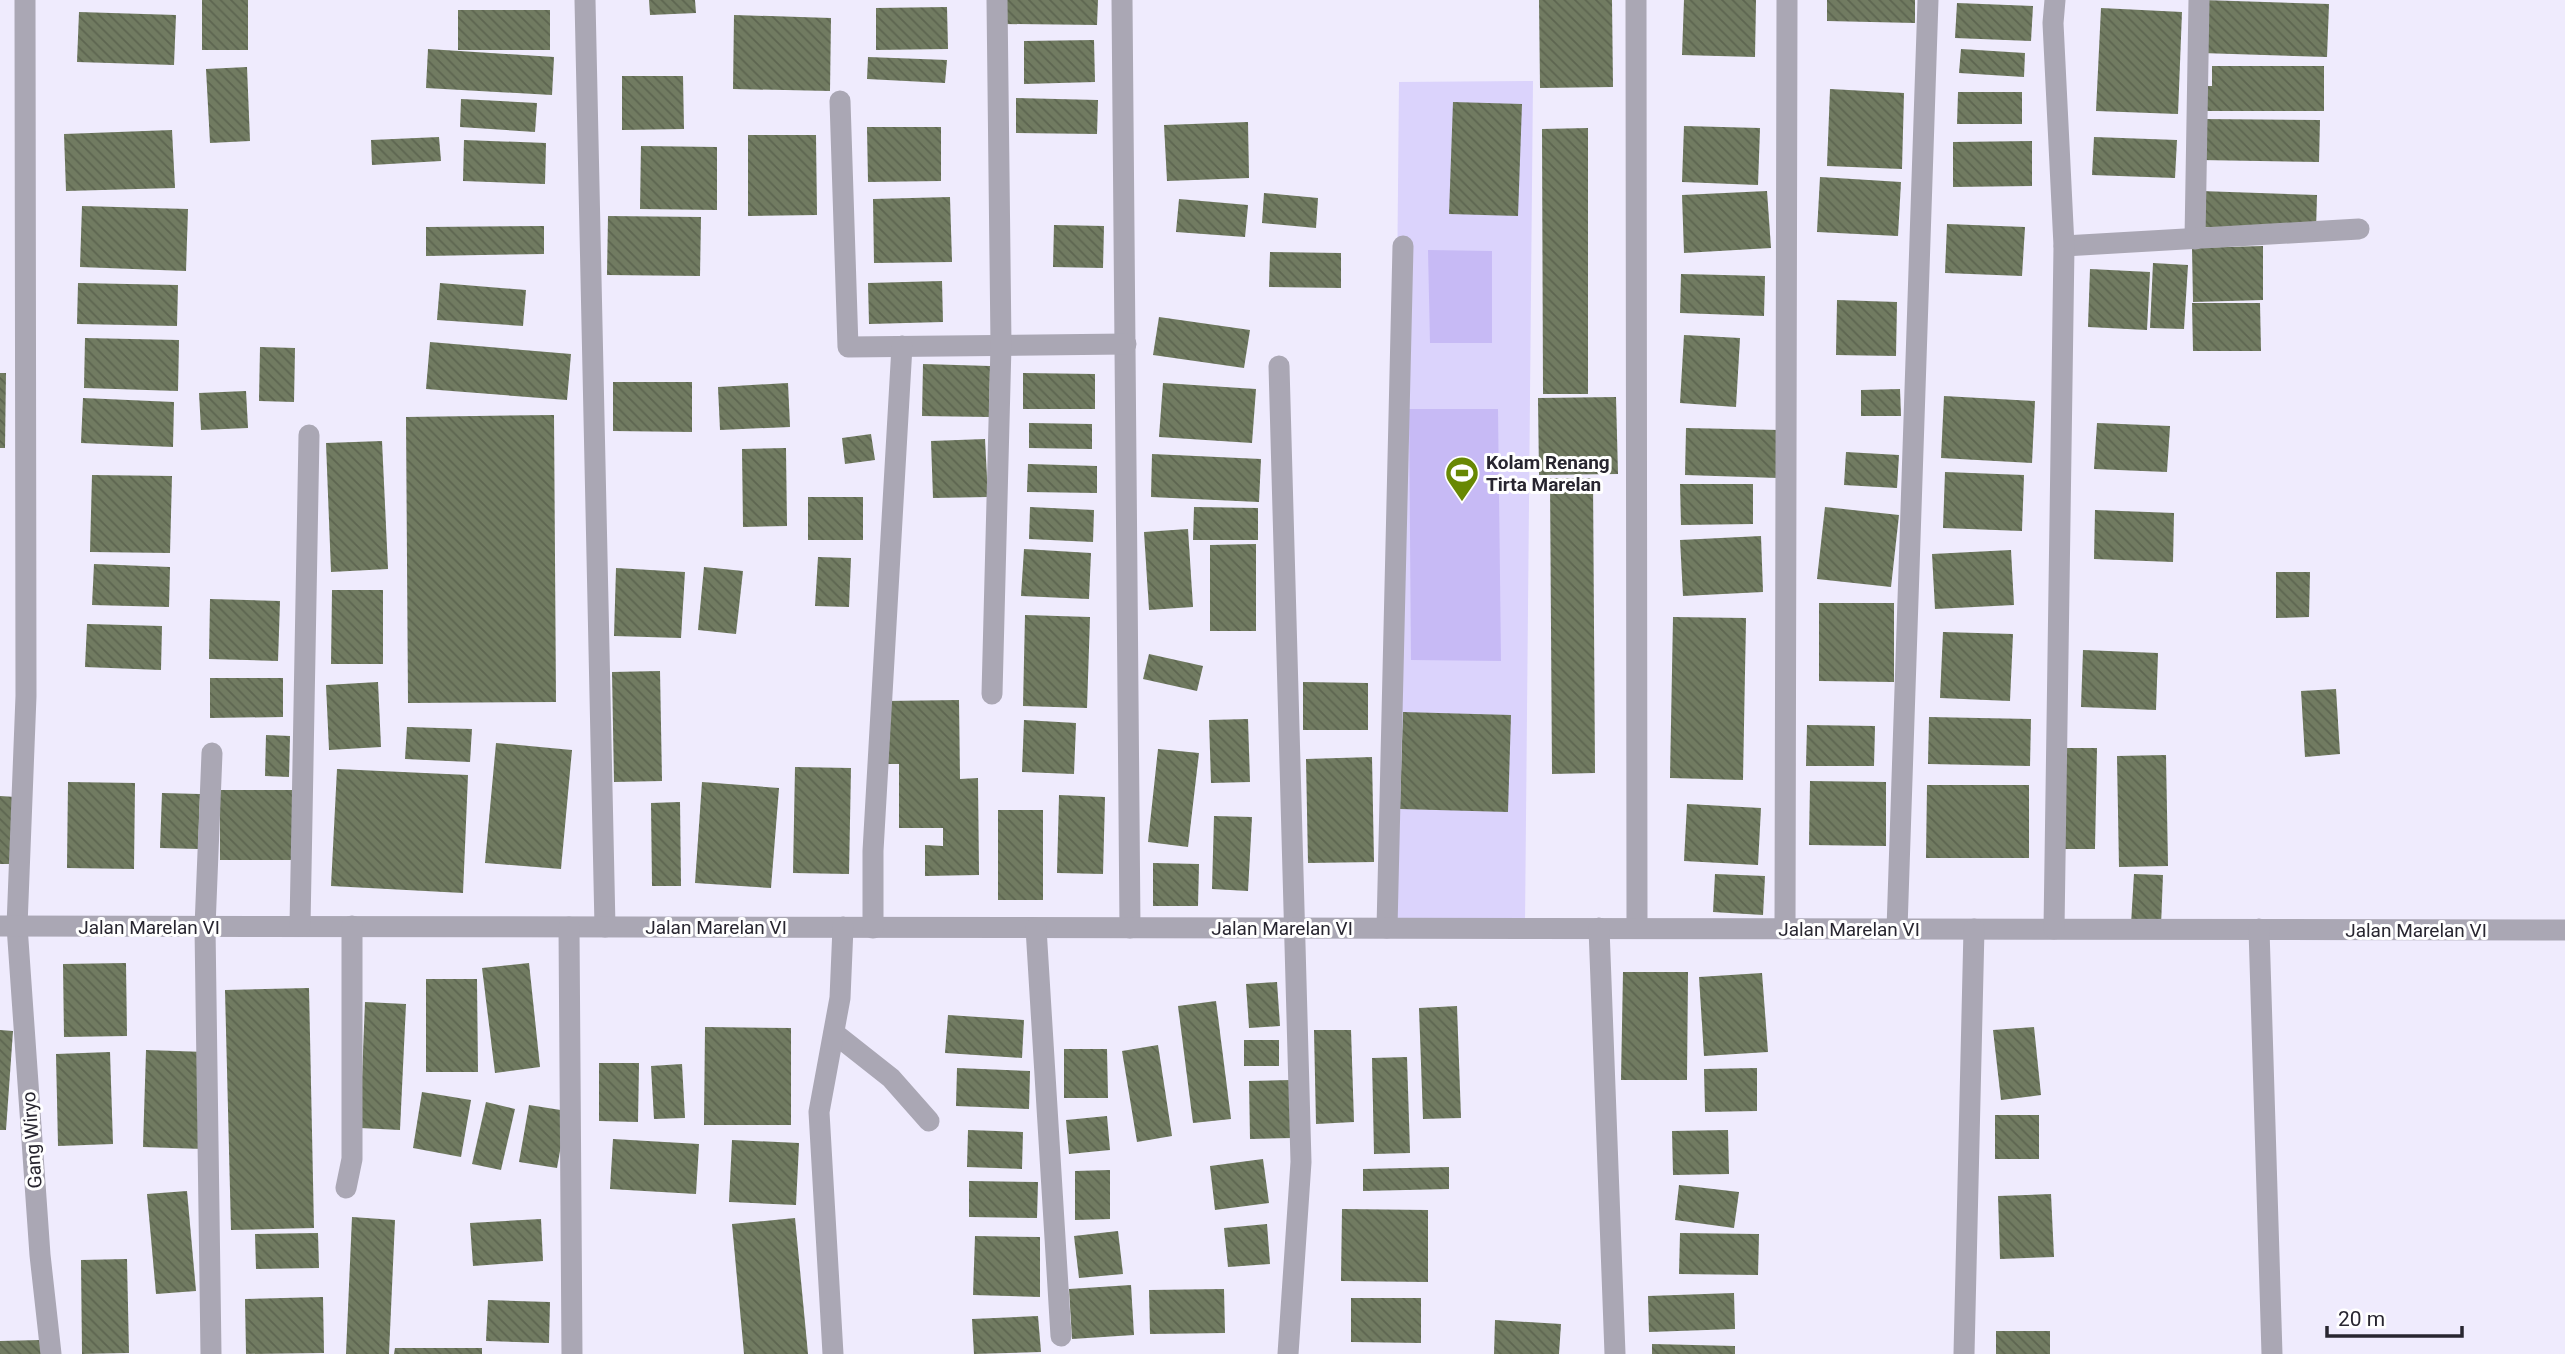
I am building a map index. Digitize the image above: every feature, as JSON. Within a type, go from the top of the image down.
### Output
[{"type":"street","name":"Gang Wiryo","points":[[25,0],[26,696],[8,926],[51,1354]]},
{"type":"street","points":[[585,0],[605,927]]},
{"type":"street","points":[[992,694],[1001,345],[997,0]]},
{"type":"street","points":[[1122,0],[1130,928]]},
{"type":"street","points":[[1636,0],[1637,928]]},
{"type":"street","points":[[1786,929],[1787,0]]},
{"type":"street","points":[[1897,929],[1928,0]]},
{"type":"street","points":[[2054,929],[2064,246],[2053,23],[2055,0]]},
{"type":"street","points":[[2195,239],[2199,0]]},
{"type":"street","points":[[840,101],[848,346],[1126,344]]},
{"type":"street","points":[[2064,246],[2359,229]]},
{"type":"street","points":[[1387,928],[1403,246]]},
{"type":"street","points":[[873,928],[873,850],[902,346]]},
{"type":"street","points":[[1279,366],[1301,1162],[1288,1354]]},
{"type":"street","points":[[300,926],[309,435]]},
{"type":"street","points":[[211,1354],[205,927],[212,753]]},
{"type":"street","name":"Jalan Marelan VI","points":[[8,926],[2565,930]]},
{"type":"street","points":[[346,1188],[352,1159],[352,926]]},
{"type":"street","points":[[569,927],[572,1354]]},
{"type":"street","points":[[833,1354],[819,1111],[840,998],[843,927]]},
{"type":"street","points":[[1036,928],[1061,1336]]},
{"type":"street","points":[[1600,928],[1615,1354]]},
{"type":"street","points":[[1964,1354],[1974,929]]},
{"type":"street","points":[[2259,929],[2272,1354]]},
{"type":"street","points":[[834,1033],[891,1078],[929,1121]]},
{"type":"shaded area","name":"Kolam Renang Tirta Marelan","points":[[1533,81],[1525,924],[1391,925],[1399,82]]},
{"type":"shaded area","points":[[1428,250],[1492,251],[1492,343],[1430,343]]},
{"type":"shaded area","points":[[1409,409],[1498,409],[1501,661],[1411,660]]},
{"type":"building","points":[[202,0],[248,0],[248,50],[202,50]]},
{"type":"building","points":[[649,0],[695,0],[696,13],[650,15]]},
{"type":"building","points":[[1006,0],[1098,0],[1097,25],[1005,24]]},
{"type":"building","points":[[1539,0],[1612,0],[1613,87],[1540,88]]},
{"type":"building","points":[[1684,0],[1756,0],[1755,57],[1682,55]]},
{"type":"building","points":[[1827,0],[1915,0],[1915,23],[1827,21]]},
{"type":"building","points":[[2203,0],[2329,4],[2327,57],[2201,53]]},
{"type":"building","points":[[1957,3],[2033,6],[2031,41],[1955,38]]},
{"type":"building","points":[[947,7],[948,49],[876,50],[876,8]]},
{"type":"building","points":[[2101,8],[2182,12],[2178,114],[2096,111]]},
{"type":"building","points":[[458,10],[550,10],[550,50],[458,50]]},
{"type":"building","points":[[79,12],[176,15],[174,65],[77,62]]},
{"type":"building","points":[[734,15],[831,18],[830,91],[733,89]]},
{"type":"building","points":[[1094,40],[1095,82],[1024,84],[1024,41]]},
{"type":"building","points":[[428,49],[554,57],[552,95],[426,88]]},
{"type":"building","points":[[1961,49],[2025,53],[2024,77],[1959,73]]},
{"type":"building","points":[[868,57],[947,60],[945,83],[867,79]]},
{"type":"building","points":[[2212,66],[2324,66],[2324,111],[2201,111],[2200,86],[2212,86]]},
{"type":"building","points":[[247,67],[250,141],[210,143],[206,69]]},
{"type":"building","points":[[622,76],[683,76],[684,129],[622,130]]},
{"type":"building","points":[[1830,89],[1904,93],[1902,169],[1827,166]]},
{"type":"building","points":[[1958,92],[2022,92],[2022,124],[1957,124]]},
{"type":"building","points":[[1016,98],[1098,100],[1097,134],[1016,133]]},
{"type":"building","points":[[461,99],[537,103],[535,132],[460,127]]},
{"type":"building","points":[[1453,102],[1522,104],[1518,216],[1449,214]]},
{"type":"building","points":[[2200,119],[2320,120],[2319,162],[2200,160]]},
{"type":"building","points":[[1248,122],[1249,178],[1167,181],[1164,125]]},
{"type":"building","points":[[1684,126],[1760,128],[1758,185],[1682,182]]},
{"type":"building","points":[[867,127],[941,127],[941,181],[868,182]]},
{"type":"building","points":[[1588,128],[1588,394],[1543,394],[1542,129]]},
{"type":"building","points":[[172,130],[175,188],[66,191],[64,134]]},
{"type":"building","points":[[748,135],[816,135],[817,215],[748,216]]},
{"type":"building","points":[[439,137],[441,161],[372,165],[371,140]]},
{"type":"building","points":[[2094,137],[2177,140],[2175,178],[2092,175]]},
{"type":"building","points":[[464,140],[546,143],[545,184],[463,181]]},
{"type":"building","points":[[2032,141],[2032,186],[1953,187],[1953,142]]},
{"type":"building","points":[[641,146],[717,147],[717,210],[640,209]]},
{"type":"building","points":[[1820,177],[1901,182],[1898,236],[1817,232]]},
{"type":"building","points":[[1767,191],[1771,248],[1684,253],[1682,195]]},
{"type":"building","points":[[2201,191],[2317,195],[2316,231],[2200,227]]},
{"type":"building","points":[[1264,193],[1318,198],[1316,228],[1262,223]]},
{"type":"building","points":[[950,197],[952,262],[874,263],[873,199]]},
{"type":"building","points":[[1179,199],[1248,205],[1245,237],[1176,232]]},
{"type":"building","points":[[82,206],[188,209],[186,271],[80,267]]},
{"type":"building","points":[[608,216],[701,217],[700,276],[607,275]]},
{"type":"building","points":[[1947,224],[2025,227],[2022,276],[1945,273]]},
{"type":"building","points":[[1054,225],[1104,226],[1103,268],[1053,267]]},
{"type":"building","points":[[544,226],[544,254],[426,256],[426,227]]},
{"type":"building","points":[[2263,246],[2263,300],[2193,302],[2192,248]]},
{"type":"building","points":[[1270,252],[1341,253],[1341,288],[1269,287]]},
{"type":"building","points":[[2153,263],[2188,265],[2184,329],[2150,328]]},
{"type":"building","points":[[2090,269],[2150,272],[2147,330],[2088,327]]},
{"type":"building","points":[[1681,274],[1765,276],[1764,316],[1680,313]]},
{"type":"building","points":[[942,281],[943,322],[869,324],[868,283]]},
{"type":"building","points":[[78,283],[178,285],[177,326],[77,324]]},
{"type":"building","points":[[440,283],[526,290],[523,326],[437,320]]},
{"type":"building","points":[[1837,300],[1897,302],[1896,356],[1836,355]]},
{"type":"building","points":[[2192,303],[2260,303],[2261,351],[2193,351]]},
{"type":"building","points":[[1159,317],[1250,330],[1244,368],[1153,355]]},
{"type":"building","points":[[1684,335],[1740,338],[1736,407],[1680,403]]},
{"type":"building","points":[[85,338],[179,340],[178,391],[84,388]]},
{"type":"building","points":[[430,342],[571,354],[567,400],[426,389]]},
{"type":"building","points":[[260,347],[295,348],[294,402],[259,401]]},
{"type":"building","points":[[923,364],[990,366],[989,417],[922,416]]},
{"type":"building","points":[[0,373],[6,373],[5,448],[0,448]]},
{"type":"building","points":[[1023,373],[1095,374],[1095,409],[1023,409]]},
{"type":"building","points":[[613,382],[692,382],[692,432],[613,431]]},
{"type":"building","points":[[788,383],[790,427],[720,430],[718,387]]},
{"type":"building","points":[[1163,383],[1256,389],[1252,443],[1159,437]]},
{"type":"building","points":[[1900,389],[1901,416],[1861,416],[1861,390]]},
{"type":"building","points":[[246,391],[248,428],[201,430],[199,393]]},
{"type":"building","points":[[1944,396],[2035,401],[2032,463],[1941,458]]},
{"type":"building","points":[[1616,397],[1618,474],[1539,475],[1538,398]]},
{"type":"building","points":[[83,398],[174,402],[173,447],[81,443]]},
{"type":"building","points":[[554,415],[556,702],[408,703],[406,417]]},
{"type":"building","points":[[1029,423],[1092,424],[1092,449],[1029,448]]},
{"type":"building","points":[[2097,423],[2170,426],[2167,472],[2094,469]]},
{"type":"building","points":[[1686,428],[1780,430],[1778,478],[1685,475]]},
{"type":"building","points":[[871,434],[875,460],[845,464],[842,438]]},
{"type":"building","points":[[985,439],[988,497],[933,498],[931,441]]},
{"type":"building","points":[[382,441],[388,569],[331,572],[326,443]]},
{"type":"building","points":[[786,448],[787,526],[743,527],[742,449]]},
{"type":"building","points":[[1846,452],[1899,455],[1897,488],[1844,485]]},
{"type":"building","points":[[1152,454],[1261,459],[1259,502],[1151,497]]},
{"type":"building","points":[[1028,464],[1097,466],[1097,493],[1027,492]]},
{"type":"building","points":[[1945,472],[2024,475],[2022,531],[1943,528]]},
{"type":"building","points":[[92,475],[172,476],[170,553],[90,552]]},
{"type":"building","points":[[1550,478],[1593,478],[1595,773],[1552,774]]},
{"type":"building","points":[[1680,484],[1753,484],[1753,524],[1681,525]]},
{"type":"building","points":[[808,497],[863,497],[863,540],[808,540]]},
{"type":"building","points":[[1030,507],[1094,510],[1093,542],[1029,539]]},
{"type":"building","points":[[1194,507],[1258,508],[1258,540],[1193,540]]},
{"type":"building","points":[[1825,507],[1899,515],[1891,587],[1817,579]]},
{"type":"building","points":[[2095,510],[2174,513],[2173,562],[2094,559]]},
{"type":"building","points":[[1188,529],[1193,607],[1149,610],[1144,532]]},
{"type":"building","points":[[1761,536],[1763,592],[1683,596],[1680,540]]},
{"type":"building","points":[[1256,544],[1256,631],[1210,631],[1210,545]]},
{"type":"building","points":[[1024,549],[1091,553],[1089,599],[1021,596]]},
{"type":"building","points":[[2011,550],[2014,605],[1935,609],[1932,554]]},
{"type":"building","points":[[818,557],[851,558],[849,607],[815,606]]},
{"type":"building","points":[[94,564],[170,567],[169,607],[92,605]]},
{"type":"building","points":[[704,567],[743,571],[736,634],[698,630]]},
{"type":"building","points":[[616,568],[685,572],[681,638],[614,636]]},
{"type":"building","points":[[2276,572],[2310,572],[2309,617],[2276,618]]},
{"type":"building","points":[[332,590],[383,590],[383,664],[331,664]]},
{"type":"building","points":[[210,599],[280,601],[278,661],[209,659]]},
{"type":"building","points":[[1819,603],[1894,603],[1894,682],[1819,681]]},
{"type":"building","points":[[1025,615],[1090,617],[1087,708],[1023,706]]},
{"type":"building","points":[[1673,617],[1746,618],[1743,780],[1670,778]]},
{"type":"building","points":[[87,624],[162,626],[161,670],[85,667]]},
{"type":"building","points":[[1943,632],[2013,634],[2010,701],[1940,698]]},
{"type":"building","points":[[2083,650],[2158,653],[2156,710],[2081,707]]},
{"type":"building","points":[[1149,654],[1203,666],[1197,691],[1143,679]]},
{"type":"building","points":[[660,671],[662,781],[614,782],[612,672]]},
{"type":"building","points":[[210,678],[283,678],[283,717],[210,718]]},
{"type":"building","points":[[378,682],[381,747],[329,750],[326,685]]},
{"type":"building","points":[[1303,682],[1368,683],[1368,730],[1303,730]]},
{"type":"building","points":[[2336,689],[2340,754],[2305,757],[2301,691]]},
{"type":"building","points":[[959,700],[960,779],[978,778],[979,875],[925,876],[925,845],[943,846],[943,828],[899,828],[899,764],[887,764],[886,701]]},
{"type":"building","points":[[1403,712],[1511,715],[1508,812],[1400,809]]},
{"type":"building","points":[[1929,717],[2031,719],[2030,766],[1928,764]]},
{"type":"building","points":[[1248,719],[1250,782],[1211,783],[1209,720]]},
{"type":"building","points":[[1024,720],[1076,723],[1074,774],[1022,772]]},
{"type":"building","points":[[1807,725],[1875,726],[1874,766],[1806,766]]},
{"type":"building","points":[[407,727],[472,729],[470,762],[405,759]]},
{"type":"building","points":[[266,735],[290,736],[289,777],[265,776]]},
{"type":"building","points":[[496,743],[572,750],[561,869],[485,863]]},
{"type":"building","points":[[2066,748],[2097,748],[2095,849],[2063,849]]},
{"type":"building","points":[[1158,749],[1199,753],[1188,847],[1148,842]]},
{"type":"building","points":[[2166,755],[2168,866],[2119,867],[2117,756]]},
{"type":"building","points":[[1372,757],[1374,862],[1308,863],[1306,759]]},
{"type":"building","points":[[795,767],[851,768],[849,874],[793,873]]},
{"type":"building","points":[[337,769],[468,775],[463,893],[331,886]]},
{"type":"building","points":[[1810,781],[1886,782],[1886,846],[1809,845]]},
{"type":"building","points":[[68,782],[135,783],[134,869],[67,868]]},
{"type":"building","points":[[702,782],[779,788],[771,888],[695,883]]},
{"type":"building","points":[[1927,785],[2029,785],[2029,858],[1926,858]]},
{"type":"building","points":[[220,790],[295,790],[295,860],[220,860]]},
{"type":"building","points":[[162,793],[200,794],[198,849],[160,848]]},
{"type":"building","points":[[1059,795],[1105,797],[1103,874],[1057,873]]},
{"type":"building","points":[[0,796],[16,797],[13,864],[0,864]]},
{"type":"building","points":[[680,802],[681,886],[652,886],[651,803]]},
{"type":"building","points":[[1687,804],[1761,808],[1758,865],[1684,861]]},
{"type":"building","points":[[998,810],[1043,810],[1043,900],[998,900]]},
{"type":"building","points":[[1214,816],[1252,817],[1248,891],[1212,889]]},
{"type":"building","points":[[1153,863],[1199,864],[1198,906],[1153,906]]},
{"type":"building","points":[[1715,874],[1765,876],[1763,915],[1713,912]]},
{"type":"building","points":[[2134,874],[2163,875],[2161,926],[2131,924]]},
{"type":"building","points":[[126,963],[127,1036],[64,1037],[63,964]]},
{"type":"building","points":[[529,963],[540,1067],[495,1073],[482,968]]},
{"type":"building","points":[[1623,972],[1688,972],[1687,1080],[1621,1080]]},
{"type":"building","points":[[1762,973],[1768,1052],[1704,1056],[1699,977]]},
{"type":"building","points":[[426,979],[477,979],[478,1072],[426,1072]]},
{"type":"building","points":[[1277,982],[1280,1026],[1249,1028],[1246,984]]},
{"type":"building","points":[[309,988],[314,1228],[231,1230],[225,990]]},
{"type":"building","points":[[1216,1001],[1231,1119],[1193,1123],[1178,1006]]},
{"type":"building","points":[[365,1002],[406,1004],[400,1130],[360,1128]]},
{"type":"building","points":[[1457,1006],[1461,1118],[1423,1119],[1419,1008]]},
{"type":"building","points":[[948,1015],[1024,1020],[1022,1058],[945,1053]]},
{"type":"building","points":[[705,1027],[791,1028],[791,1125],[704,1125]]},
{"type":"building","points":[[2034,1027],[2041,1095],[2001,1100],[1993,1030]]},
{"type":"building","points":[[0,1030],[13,1031],[6,1130],[0,1130]]},
{"type":"building","points":[[1314,1030],[1351,1030],[1354,1122],[1316,1124]]},
{"type":"building","points":[[1244,1040],[1279,1040],[1279,1066],[1244,1066]]},
{"type":"building","points":[[1158,1045],[1172,1136],[1137,1142],[1122,1051]]},
{"type":"building","points":[[1064,1049],[1107,1049],[1108,1098],[1064,1098]]},
{"type":"building","points":[[146,1050],[206,1052],[203,1149],[143,1147]]},
{"type":"building","points":[[110,1052],[113,1144],[58,1146],[56,1054]]},
{"type":"building","points":[[1407,1057],[1410,1153],[1374,1154],[1372,1058]]},
{"type":"building","points":[[599,1063],[639,1063],[638,1122],[599,1121]]},
{"type":"building","points":[[682,1064],[685,1118],[654,1119],[651,1066]]},
{"type":"building","points":[[957,1068],[1030,1071],[1029,1109],[956,1106]]},
{"type":"building","points":[[1757,1068],[1757,1111],[1705,1112],[1704,1069]]},
{"type":"building","points":[[1291,1080],[1292,1138],[1250,1139],[1249,1081]]},
{"type":"building","points":[[422,1092],[471,1100],[461,1157],[413,1148]]},
{"type":"building","points":[[486,1102],[515,1109],[501,1170],[472,1164]]},
{"type":"building","points":[[529,1105],[567,1111],[557,1168],[519,1162]]},
{"type":"building","points":[[1995,1115],[2039,1115],[2039,1159],[1995,1159]]},
{"type":"building","points":[[1107,1116],[1110,1150],[1069,1154],[1066,1120]]},
{"type":"building","points":[[968,1130],[1023,1132],[1022,1169],[967,1167]]},
{"type":"building","points":[[1728,1130],[1729,1174],[1673,1175],[1672,1131]]},
{"type":"building","points":[[613,1139],[699,1144],[696,1194],[610,1189]]},
{"type":"building","points":[[732,1140],[799,1143],[796,1205],[729,1202]]},
{"type":"building","points":[[1263,1159],[1269,1203],[1215,1210],[1210,1166]]},
{"type":"building","points":[[1449,1167],[1449,1189],[1363,1191],[1363,1169]]},
{"type":"building","points":[[1110,1170],[1110,1219],[1075,1220],[1075,1171]]},
{"type":"building","points":[[969,1181],[1038,1182],[1037,1218],[969,1217]]},
{"type":"building","points":[[1679,1185],[1739,1192],[1734,1228],[1675,1220]]},
{"type":"building","points":[[187,1191],[196,1291],[156,1294],[147,1194]]},
{"type":"building","points":[[2051,1194],[2054,1257],[2000,1259],[1998,1196]]},
{"type":"building","points":[[1342,1209],[1428,1210],[1428,1282],[1341,1281]]},
{"type":"building","points":[[352,1217],[395,1220],[389,1354],[346,1354]]},
{"type":"building","points":[[795,1218],[808,1354],[744,1354],[732,1224]]},
{"type":"building","points":[[541,1219],[543,1261],[473,1266],[470,1223]]},
{"type":"building","points":[[1267,1224],[1270,1264],[1228,1267],[1224,1228]]},
{"type":"building","points":[[1118,1231],[1123,1274],[1079,1278],[1074,1236]]},
{"type":"building","points":[[318,1233],[319,1268],[256,1269],[255,1234]]},
{"type":"building","points":[[1680,1233],[1759,1234],[1758,1275],[1679,1274]]},
{"type":"building","points":[[975,1236],[1040,1237],[1040,1297],[973,1295]]},
{"type":"building","points":[[127,1259],[129,1353],[82,1354],[81,1260]]},
{"type":"building","points":[[1131,1285],[1134,1335],[1072,1339],[1069,1289]]},
{"type":"building","points":[[1224,1289],[1225,1333],[1150,1334],[1149,1290]]},
{"type":"building","points":[[1734,1293],[1735,1329],[1649,1332],[1648,1296]]},
{"type":"building","points":[[323,1297],[324,1353],[246,1354],[245,1299]]},
{"type":"building","points":[[1351,1298],[1421,1298],[1421,1343],[1351,1342]]},
{"type":"building","points":[[488,1300],[550,1302],[549,1343],[486,1341]]},
{"type":"building","points":[[1038,1316],[1041,1352],[974,1354],[972,1319]]},
{"type":"building","points":[[1495,1320],[1561,1324],[1559,1354],[1494,1354]]},
{"type":"building","points":[[1996,1331],[2050,1331],[2050,1354],[1996,1354]]},
{"type":"building","points":[[40,1340],[41,1354],[0,1354],[0,1341]]},
{"type":"building","points":[[1652,1344],[1735,1346],[1735,1354],[1652,1354]]},
{"type":"building","points":[[395,1348],[482,1348],[482,1354],[394,1354]]},
{"type":"place","name":"Kolam Renang Tirta Marelan","points":[[1462,503]]}]
